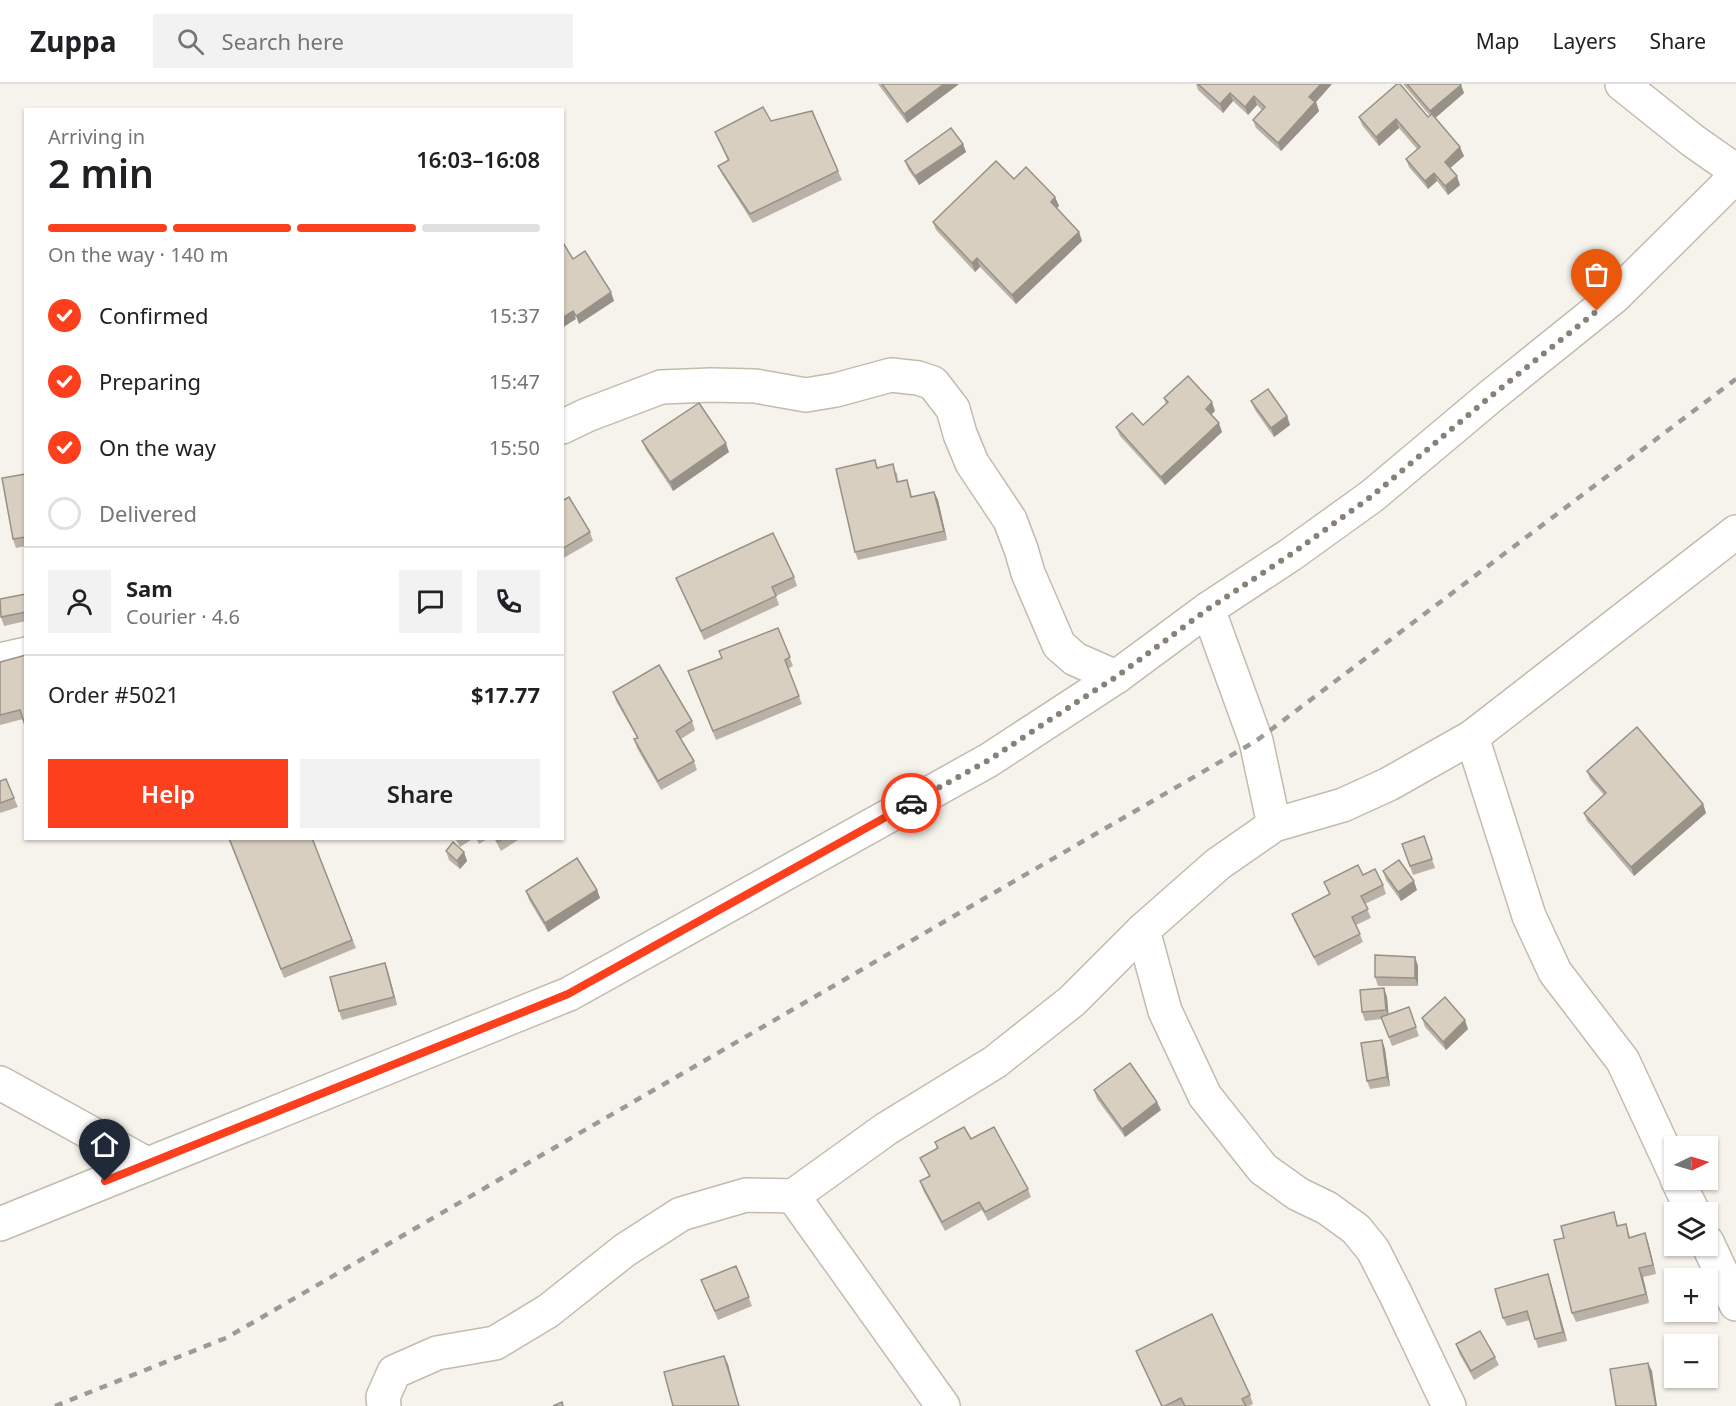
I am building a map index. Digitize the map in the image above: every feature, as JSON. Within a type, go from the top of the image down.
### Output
[{"type":"street","points":[[0,1224],[568,994],[989,760],[1116,677],[1208,609],[1290,555],[1372,496],[1614,297],[1736,173],[1622,84]]},
{"type":"street","points":[[564,427],[587,415],[662,387],[755,386],[806,395],[836,390],[891,375],[918,378],[933,383],[952,409],[972,463],[1010,520],[1028,573],[1059,645],[1075,659],[1116,677]]},
{"type":"street","points":[[384,1406],[383,1397],[394,1372],[437,1353],[495,1343],[548,1311],[625,1250],[681,1214],[746,1195],[793,1196],[886,1129],[995,1062],[1072,1001],[1143,930],[1218,864],[1274,825],[1343,805],[1389,784],[1472,737],[1736,532]]},
{"type":"street","points":[[1208,609],[1256,741],[1274,825]]},
{"type":"street","points":[[0,660],[24,654]]},
{"type":"street","points":[[1472,737],[1529,916],[1555,972],[1623,1061],[1664,1150]]},
{"type":"street","points":[[1143,930],[1166,1011],[1205,1096],[1263,1169],[1298,1194],[1327,1208],[1356,1229],[1372,1250],[1396,1295],[1449,1406]]},
{"type":"street","points":[[0,1083],[147,1164]]},
{"type":"street","points":[[793,1196],[944,1406]]},
{"type":"street","points":[[1714,1256],[1736,1304]]},
{"type":"building","points":[[882,84],[944,84],[904,114]]},
{"type":"building","points":[[1198,84],[1321,84],[1309,97],[1315,102],[1278,143],[1253,120],[1265,107],[1254,96],[1245,107],[1230,93],[1220,104]]},
{"type":"building","points":[[1397,84],[1400,84],[1428,117],[1432,114],[1460,147],[1445,162],[1457,176],[1445,186],[1434,173],[1425,181],[1406,159],[1420,147],[1396,119],[1376,137],[1359,117]]},
{"type":"building","points":[[1407,84],[1460,84],[1461,85],[1430,111]]},
{"type":"building","points":[[763,107],[771,121],[812,111],[838,171],[750,214],[718,166],[729,160],[715,132]]},
{"type":"building","points":[[951,128],[963,144],[915,176],[905,161]]},
{"type":"building","points":[[996,161],[1014,179],[1026,167],[1055,197],[1051,202],[1079,232],[1012,295],[977,258],[972,263],[933,222]]},
{"type":"building","points":[[564,244],[573,259],[585,251],[611,292],[576,316],[573,311],[564,317]]},
{"type":"building","points":[[1188,376],[1212,402],[1206,409],[1219,423],[1161,477],[1116,427],[1132,413],[1143,425],[1168,402],[1164,398]]},
{"type":"building","points":[[1268,389],[1287,416],[1271,428],[1251,401]]},
{"type":"building","points":[[699,403],[726,443],[670,482],[642,441]]},
{"type":"building","points":[[875,460],[877,468],[893,464],[897,482],[907,480],[911,497],[934,492],[944,531],[855,552],[836,469]]},
{"type":"building","points":[[24,474],[24,537],[13,539],[2,478]]},
{"type":"building","points":[[569,497],[590,532],[564,548],[564,500]]},
{"type":"building","points":[[773,533],[794,577],[772,587],[776,596],[701,631],[676,578]]},
{"type":"building","points":[[24,594],[24,612],[1,617],[0,599]]},
{"type":"building","points":[[778,628],[790,657],[785,660],[799,696],[713,731],[688,671],[722,658],[719,651]]},
{"type":"building","points":[[24,656],[24,722],[20,710],[0,715],[0,662]]},
{"type":"building","points":[[659,665],[692,721],[676,731],[694,761],[658,781],[634,739],[638,738],[613,692]]},
{"type":"building","points":[[1637,727],[1703,804],[1631,867],[1584,813],[1606,793],[1587,771]]},
{"type":"building","points":[[6,779],[14,798],[0,803],[0,781]]},
{"type":"building","points":[[1424,836],[1432,859],[1410,866],[1402,844]]},
{"type":"building","points":[[230,840],[313,840],[352,940],[281,969]]},
{"type":"building","points":[[453,842],[464,852],[457,861],[446,851]]},
{"type":"building","points":[[577,858],[597,890],[545,923],[526,891]]},
{"type":"building","points":[[1399,860],[1414,881],[1398,892],[1383,871]]},
{"type":"building","points":[[1358,865],[1363,875],[1375,869],[1383,885],[1361,896],[1368,909],[1352,917],[1360,934],[1314,957],[1292,914],[1330,894],[1324,882]]},
{"type":"building","points":[[1375,955],[1415,957],[1415,978],[1375,977]]},
{"type":"building","points":[[385,963],[394,997],[339,1011],[330,977]]},
{"type":"building","points":[[1384,988],[1386,1010],[1362,1012],[1360,990]]},
{"type":"building","points":[[1445,997],[1465,1020],[1443,1042],[1422,1018]]},
{"type":"building","points":[[1409,1007],[1416,1027],[1389,1037],[1381,1017]]},
{"type":"building","points":[[1382,1040],[1387,1077],[1367,1081],[1361,1043]]},
{"type":"building","points":[[1130,1063],[1157,1102],[1122,1129],[1094,1090]]},
{"type":"building","points":[[964,1127],[971,1139],[994,1127],[1028,1189],[985,1212],[979,1202],[942,1222],[920,1181],[930,1176],[920,1158],[938,1148],[935,1142]]},
{"type":"building","points":[[1614,1212],[1617,1226],[1626,1224],[1629,1238],[1645,1233],[1653,1265],[1639,1268],[1646,1294],[1572,1313],[1554,1240],[1564,1238],[1561,1226]]},
{"type":"building","points":[[736,1266],[749,1297],[715,1311],[701,1280]]},
{"type":"building","points":[[1548,1274],[1563,1332],[1535,1339],[1527,1311],[1503,1318],[1495,1289]]},
{"type":"building","points":[[1212,1314],[1250,1395],[1242,1399],[1246,1406],[1185,1406],[1181,1398],[1162,1406],[1136,1351]]},
{"type":"building","points":[[1480,1331],[1495,1357],[1471,1371],[1456,1344]]},
{"type":"building","points":[[724,1356],[739,1406],[673,1406],[664,1372]]},
{"type":"building","points":[[1648,1363],[1656,1406],[1616,1406],[1610,1369]]},
{"type":"railway","points":[[55,1406],[226,1338],[1256,741],[1736,379]]},
{"type":"way so far","points":[[911,803],[989,760],[1116,677],[1208,609],[1290,555],[1372,496],[1597,311]]},
{"type":"route","points":[[105,1181],[568,994],[911,803]]}]
